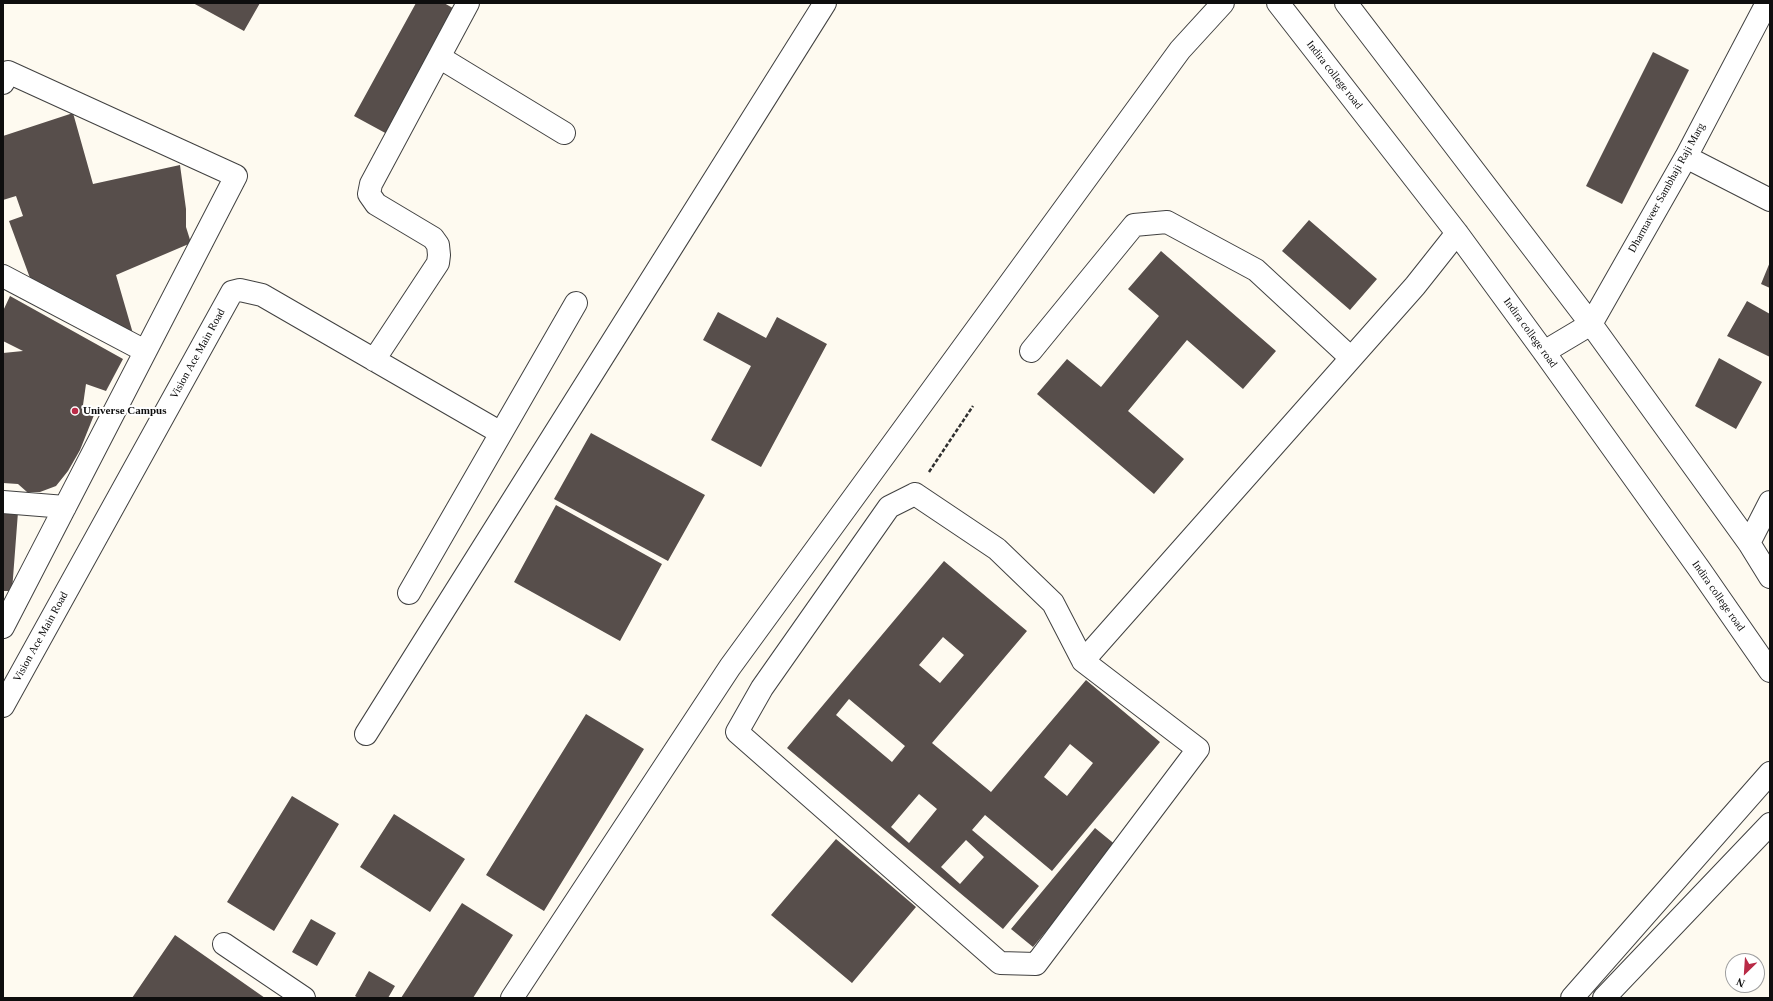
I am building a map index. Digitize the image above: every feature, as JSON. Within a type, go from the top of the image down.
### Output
[{"type":"street","points":[[374,360],[438,263],[438,245],[433,238],[376,204],[369,194],[370,184],[468,3]]},
{"type":"street","points":[[366,734],[825,3]]},
{"type":"street","points":[[512,998],[730,667],[1180,50],[1223,3]]},
{"type":"street","name":"Indira college road","points":[[1278,3],[1457,233],[1700,570],[1770,672]]},
{"type":"street","points":[[1346,3],[1591,324],[1749,543],[1770,577]]},
{"type":"street","name":"Dharmaveer Sambhaji Raji Marg","points":[[1544,352],[1591,324],[1686,157],[1767,3]]},
{"type":"street","points":[[439,57],[564,133]]},
{"type":"street","points":[[3,84],[8,72],[236,176],[3,627]]},
{"type":"street","points":[[1686,157],[1770,200]]},
{"type":"street","points":[[1031,351],[1134,225],[1167,222],[1256,270],[1351,358]]},
{"type":"street","points":[[1083,661],[1416,286],[1457,233]]},
{"type":"street","points":[[3,276],[145,351]]},
{"type":"street","name":"Vision Ace Main Road","points":[[3,706],[232,292],[240,290],[262,295],[501,434]]},
{"type":"street","points":[[409,593],[576,302]]},
{"type":"street","points":[[915,494],[997,549],[1053,603],[1083,661],[1198,749],[1036,964],[1000,963],[737,732],[762,688],[889,507],[915,494]]},
{"type":"street","points":[[3,502],[65,507]]},
{"type":"street","points":[[1749,543],[1770,502]]},
{"type":"street","points":[[1601,998],[1577,991],[1770,773]]},
{"type":"street","points":[[1604,998],[1770,824]]},
{"type":"street","points":[[224,944],[304,998]]},
{"type":"path","points":[[915,494],[972,406]]},
{"type":"building","points":[[193,3],[260,3],[244,31]]},
{"type":"building","points":[[416,3],[444,3],[458,11],[389,135],[354,116]]},
{"type":"building","points":[[1653,52],[1689,70],[1622,204],[1586,186]]},
{"type":"building","points":[[73,113],[93,184],[180,165],[186,209],[186,227],[191,243],[116,275],[134,337],[30,278],[9,221],[23,216],[16,196],[3,200],[3,136]]},
{"type":"building","points":[[1309,220],[1377,279],[1350,310],[1282,251]]},
{"type":"building","points":[[1161,251],[1276,351],[1243,389],[1187,340],[1128,411],[1184,459],[1154,494],[1037,394],[1067,359],[1101,387],[1159,316],[1128,289]]},
{"type":"building","points":[[1770,262],[1770,288],[1761,284]]},
{"type":"building","points":[[10,296],[123,359],[106,391],[86,384],[83,405],[98,410],[94,415],[80,450],[68,471],[56,486],[40,492],[27,492],[18,484],[3,483],[3,353],[23,351],[3,341],[3,311]]},
{"type":"building","points":[[1747,301],[1770,314],[1770,357],[1727,336]]},
{"type":"building","points":[[718,312],[766,338],[777,317],[827,344],[761,467],[711,440],[751,366],[703,340]]},
{"type":"building","points":[[1719,358],[1762,382],[1736,429],[1695,406]]},
{"type":"building","points":[[591,433],[705,495],[668,561],[554,499]]},
{"type":"building","points":[[556,505],[662,564],[620,641],[514,582]]},
{"type":"building","points":[[3,511],[18,512],[12,591],[3,591]]},
{"type":"building","points":[[944,561],[1027,631],[932,743],[991,792],[1086,680],[1160,742],[1052,871],[985,815],[972,830],[1039,886],[1003,929],[787,748]],"holes":[[[943,637],[964,655],[940,683],[919,665]],[[849,699],[905,746],[892,762],[836,715]],[[1070,744],[1093,763],[1067,796],[1044,777]],[[919,794],[937,809],[909,843],[891,827]],[[966,840],[984,857],[960,884],[941,867]]]},
{"type":"building","points":[[586,714],[644,749],[544,911],[486,875]]},
{"type":"building","points":[[292,796],[339,824],[274,931],[227,902]]},
{"type":"building","points":[[394,814],[465,859],[430,912],[360,867]]},
{"type":"building","points":[[1095,828],[1117,846],[1033,947],[1011,929]]},
{"type":"building","points":[[836,839],[916,907],[852,983],[771,915]]},
{"type":"building","points":[[462,903],[513,935],[473,998],[401,998]]},
{"type":"building","points":[[311,919],[336,933],[317,966],[292,952]]},
{"type":"building","points":[[175,935],[265,998],[132,998]]},
{"type":"building","points":[[369,971],[395,986],[388,998],[358,998],[355,996]]},
{"type":"place","name":"Universe Campus","points":[[75,411]]}]
